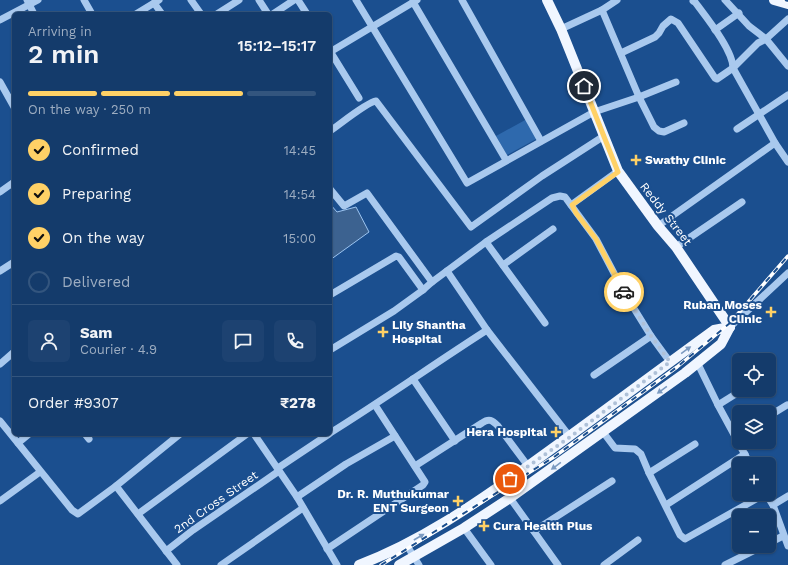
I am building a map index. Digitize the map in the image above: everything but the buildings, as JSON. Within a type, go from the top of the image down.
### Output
[{"type":"main road","name":"Reddy Street","points":[[547,0],[561,29],[618,172],[658,226],[676,247],[730,327]]},
{"type":"main road","points":[[774,0],[788,4]]},
{"type":"main road","points":[[359,565],[381,557],[456,515],[501,486],[570,437],[714,330],[730,327]]},
{"type":"main road","points":[[399,565],[416,561],[510,498],[698,364],[722,344],[730,327]]},
{"type":"street","points":[[12,12],[28,2],[38,0]]},
{"type":"street","points":[[84,0],[91,12]]},
{"type":"street","points":[[191,0],[200,12]]},
{"type":"street","points":[[220,12],[239,0]]},
{"type":"street","points":[[259,0],[267,12]]},
{"type":"street","points":[[276,12],[294,0]]},
{"type":"street","points":[[298,0],[306,12]]},
{"type":"street","points":[[356,0],[467,183],[594,112],[639,97],[676,82]]},
{"type":"street","points":[[462,0],[541,141]]},
{"type":"street","points":[[561,29],[602,10],[617,0]]},
{"type":"street","points":[[725,0],[749,26],[766,38],[788,66]]},
{"type":"street","points":[[139,12],[157,1],[161,12]]},
{"type":"street","points":[[693,1],[715,30],[731,56],[733,68],[775,143],[788,162]]},
{"type":"street","points":[[28,2],[33,12]]},
{"type":"street","points":[[332,51],[412,2],[506,160]]},
{"type":"street","points":[[602,10],[639,97],[652,123],[659,131],[664,132],[684,123]]},
{"type":"street","points":[[0,20],[12,12]]},
{"type":"street","points":[[715,30],[739,14]]},
{"type":"street","points":[[621,53],[656,37],[663,26],[670,19],[678,23],[715,79],[717,79],[733,68],[758,43],[788,19]]},
{"type":"street","points":[[332,55],[359,98]]},
{"type":"street","points":[[0,82],[12,103]]},
{"type":"street","points":[[737,129],[788,95]]},
{"type":"street","points":[[332,130],[364,107],[376,101],[471,227],[542,176],[604,136]]},
{"type":"street","points":[[658,226],[775,143]]},
{"type":"street","points":[[572,205],[618,172]]},
{"type":"street","points":[[0,192],[12,183]]},
{"type":"street","points":[[332,191],[344,206],[367,193],[432,282]]},
{"type":"street","points":[[332,349],[394,311],[486,242],[552,198],[560,196],[565,197],[572,205],[576,213],[596,239],[625,294],[651,336],[670,362]]},
{"type":"street","points":[[676,247],[742,202]]},
{"type":"street","points":[[503,265],[553,229]]},
{"type":"street","points":[[486,242],[545,323]]},
{"type":"street","points":[[332,294],[396,256],[423,290]]},
{"type":"street","points":[[0,271],[12,263]]},
{"type":"street","points":[[447,271],[487,330],[570,437]]},
{"type":"street","points":[[730,327],[788,273]]},
{"type":"street","name":"2nd Cross Street","points":[[332,432],[375,405],[433,364],[487,330]]},
{"type":"street","points":[[594,375],[651,336]]},
{"type":"street","points":[[0,364],[12,355]]},
{"type":"street","points":[[698,364],[718,405],[732,428]]},
{"type":"street","points":[[413,379],[454,441]]},
{"type":"street","points":[[718,405],[732,396]]},
{"type":"street","points":[[328,549],[423,485],[425,482],[375,405]]},
{"type":"street","points":[[776,412],[787,405]]},
{"type":"street","points":[[415,466],[489,419],[493,420],[498,426],[528,466]]},
{"type":"street","points":[[0,421],[12,436]]},
{"type":"street","points":[[603,432],[615,448],[635,449],[642,454],[649,473],[680,535],[685,539],[753,501]]},
{"type":"street","points":[[12,436],[72,510],[78,514],[116,486],[178,436]]},
{"type":"street","points":[[18,443],[27,436]]},
{"type":"street","points":[[138,514],[244,436]]},
{"type":"street","points":[[255,436],[297,497],[337,565]]},
{"type":"street","name":"2nd Cross Street","points":[[166,551],[326,436]]},
{"type":"street","points":[[297,497],[346,464],[395,436]]},
{"type":"street","points":[[649,473],[695,444]]},
{"type":"street","points":[[743,449],[746,457]]},
{"type":"street","points":[[666,505],[745,454]]},
{"type":"street","points":[[0,501],[40,472]]},
{"type":"street","points":[[534,531],[612,480]]},
{"type":"street","points":[[116,486],[178,565]]},
{"type":"street","points":[[773,505],[788,496]]},
{"type":"street","points":[[510,498],[558,565]]},
{"type":"street","points":[[770,501],[773,505],[783,536],[788,546]]},
{"type":"street","points":[[221,565],[303,508]]},
{"type":"street","points":[[464,528],[491,565]]},
{"type":"street","points":[[776,540],[783,536]]},
{"type":"street","points":[[604,565],[638,540]]},
{"type":"street","points":[[406,544],[416,561]]},
{"type":"street","points":[[725,565],[737,562],[752,553]]},
{"type":"shaded area","points":[[527,119],[538,138],[507,155],[496,136]]},
{"type":"shaded area","points":[[332,206],[337,212],[356,207],[369,232],[332,259]]},
{"type":"railway","points":[[381,565],[554,457],[677,367],[730,323],[788,256]]},
{"type":"way so far","points":[[510,479],[570,437],[670,362],[651,336],[624,292]]},
{"type":"place","name":"Swathy Clinic","points":[[636,160]]},
{"type":"place","name":"Ruban Moses Clinic","points":[[771,312]]},
{"type":"place","name":"Lily Shantha Hospital","points":[[383,332]]},
{"type":"place","name":"Hera Hospital","points":[[556,432]]},
{"type":"place","name":"Dr. R. Muthukumar ENT Surgeon","points":[[458,501]]},
{"type":"place","name":"Cura Health Plus","points":[[484,526]]},
{"type":"route","points":[[584,86],[618,172],[572,205],[576,213],[596,239],[624,292]]}]
